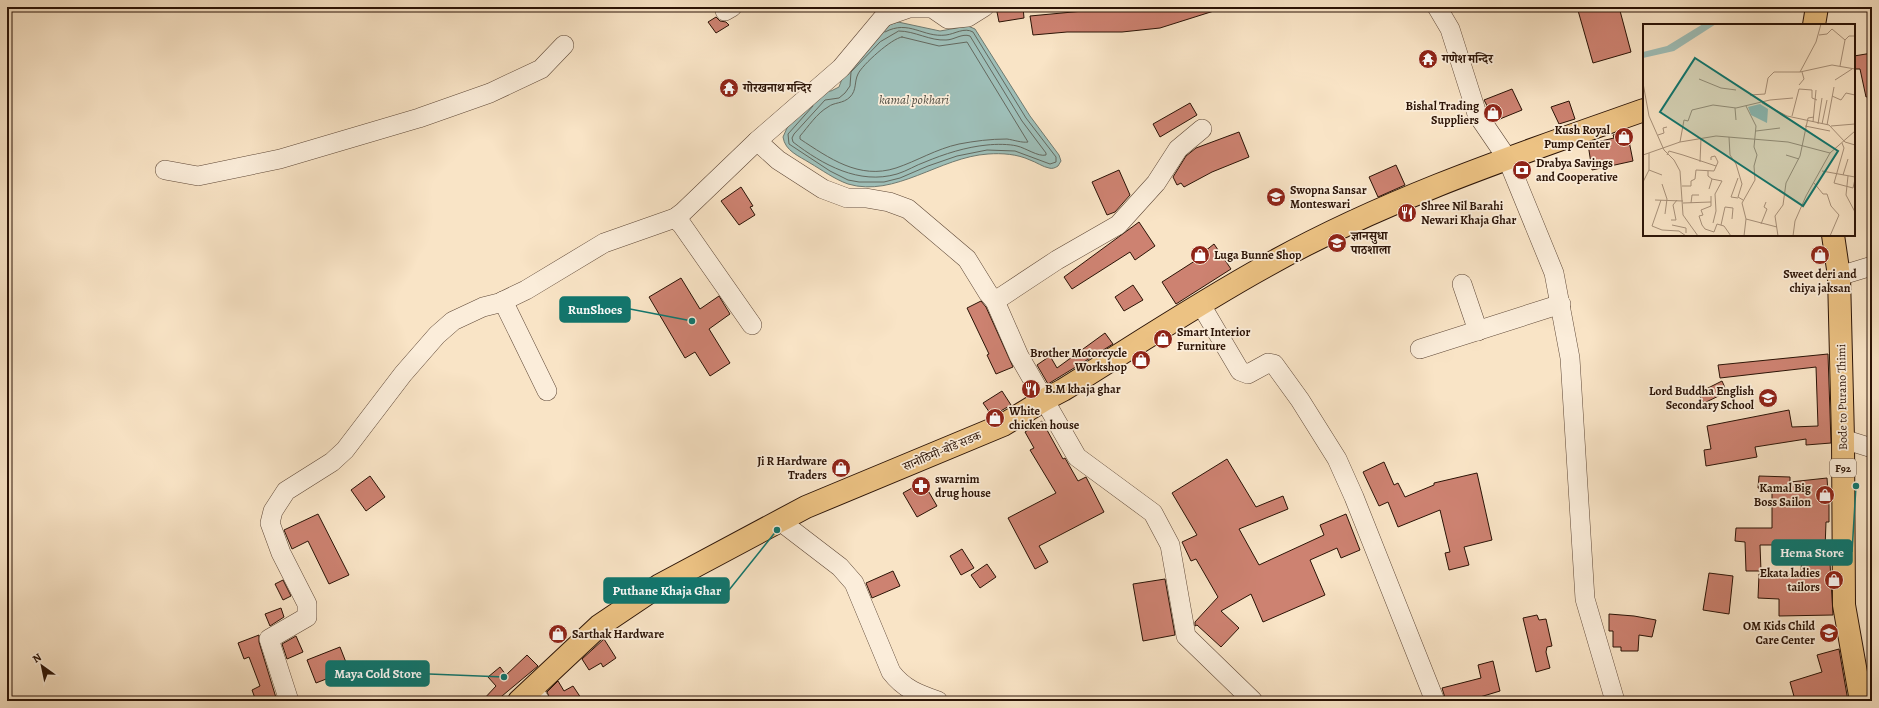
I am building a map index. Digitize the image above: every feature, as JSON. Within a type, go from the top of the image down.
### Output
[{"type":"main road","points":[[1814,24],[1818,7]]},
{"type":"main road","name":"सानोठिमी-बोडे सडक","points":[[530,697],[600,626],[654,589],[806,507],[1003,425],[1063,390],[1266,265],[1359,218],[1506,158],[1643,110]]},
{"type":"main road","name":"Bode to Purano Thimi","points":[[1833,236],[1839,276],[1843,439],[1844,605],[1861,701]]},
{"type":"street","points":[[289,701],[269,639],[307,617],[306,604],[281,553],[270,523],[273,511],[286,491],[332,462],[345,450],[403,374],[437,335],[453,321],[483,307],[503,302],[526,290],[604,243],[675,218],[757,141],[841,68],[889,12],[909,8],[932,8],[948,19],[968,17],[984,7]]},
{"type":"street","points":[[1437,7],[1450,29],[1477,114],[1506,158],[1554,273],[1570,358],[1585,599],[1615,701]]},
{"type":"street","points":[[165,170],[198,176],[280,159],[419,118],[490,93],[541,69],[564,45]]},
{"type":"street","points":[[995,301],[1057,260],[1118,225],[1156,183],[1178,149],[1202,129]]},
{"type":"street","points":[[757,141],[778,160],[823,189],[847,198],[866,198],[890,202],[908,209],[967,259],[988,293],[995,301],[1019,356],[1077,457],[1154,513],[1170,546],[1186,636],[1253,701]]},
{"type":"street","points":[[675,218],[682,225],[752,325]]},
{"type":"street","points":[[1839,276],[1872,266]]},
{"type":"street","points":[[1462,284],[1478,331]]},
{"type":"street","points":[[503,302],[547,391]]},
{"type":"street","points":[[1420,349],[1561,304]]},
{"type":"street","points":[[1201,305],[1240,371],[1248,374],[1268,363],[1274,364],[1300,400],[1337,459],[1357,504],[1434,701]]},
{"type":"street","points":[[1843,439],[1872,448]]},
{"type":"street","points":[[780,521],[840,567],[854,583],[891,672],[899,683],[918,694],[938,701]]},
{"type":"water","name":"kamal pokhari","points":[[898,22],[940,31],[968,26],[975,29],[1030,116],[1059,155],[1061,161],[1058,166],[1054,168],[1044,167],[1015,155],[988,154],[952,162],[883,186],[866,187],[848,184],[838,180],[790,150],[784,142],[783,137],[787,128],[822,91],[831,91],[839,87],[842,79],[888,25]]},
{"type":"building","points":[[996,7],[1023,7],[1024,18],[999,22]]},
{"type":"building","points":[[1126,7],[1216,7],[1217,10],[1160,28],[1122,32],[1067,32],[1033,35],[1030,16]]},
{"type":"building","points":[[1577,7],[1619,7],[1631,52],[1593,63]]},
{"type":"building","points":[[716,17],[720,21],[726,22],[729,25],[716,33],[708,22]]},
{"type":"building","points":[[1872,53],[1872,96],[1866,97],[1860,69],[1855,69],[1855,56]]},
{"type":"building","points":[[1512,89],[1522,110],[1495,121],[1484,100]]},
{"type":"building","points":[[1569,101],[1575,119],[1559,124],[1551,107]]},
{"type":"building","points":[[1190,103],[1197,115],[1160,137],[1153,124]]},
{"type":"building","points":[[1627,131],[1633,161],[1592,170],[1588,144],[1614,138],[1613,135]]},
{"type":"building","points":[[1239,132],[1249,157],[1212,172],[1184,187],[1181,183],[1177,185],[1173,177],[1186,156],[1196,148]]},
{"type":"building","points":[[1396,165],[1405,185],[1378,197],[1369,177]]},
{"type":"building","points":[[1119,170],[1130,195],[1115,212],[1107,215],[1092,182]]},
{"type":"building","points":[[741,187],[753,206],[750,207],[755,215],[739,225],[721,201]]},
{"type":"building","points":[[1139,222],[1155,246],[1135,260],[1130,252],[1072,289],[1064,277]]},
{"type":"building","points":[[1214,244],[1231,269],[1176,304],[1162,282],[1201,257],[1200,255]]},
{"type":"building","points":[[681,278],[700,309],[719,296],[730,314],[709,329],[730,363],[710,376],[695,352],[685,358],[649,297]]},
{"type":"building","points":[[1133,285],[1143,300],[1124,311],[1115,297]]},
{"type":"building","points":[[981,301],[986,307],[1013,367],[996,374],[987,355],[989,354],[967,308]]},
{"type":"building","points":[[1105,333],[1113,344],[1048,384],[1037,365],[1050,356],[1057,368]]},
{"type":"building","points":[[1828,354],[1831,443],[1806,445],[1806,439],[1755,447],[1757,457],[1706,466],[1704,450],[1711,449],[1707,426],[1789,410],[1792,427],[1818,426],[1816,367],[1720,378],[1718,365]]},
{"type":"building","points":[[1722,381],[1727,392],[1704,403],[1698,393]]},
{"type":"building","points":[[1002,391],[1011,405],[992,416],[983,403]]},
{"type":"building","points":[[1042,421],[1063,459],[1065,458],[1078,481],[1086,477],[1104,512],[1039,546],[1048,562],[1035,569],[1008,518],[1056,493],[1030,450],[1034,448],[1025,432]]},
{"type":"building","points":[[1227,459],[1256,507],[1283,496],[1288,509],[1239,529],[1259,565],[1324,535],[1320,525],[1346,514],[1360,550],[1341,558],[1337,548],[1310,560],[1325,595],[1263,622],[1251,594],[1221,611],[1239,628],[1221,647],[1197,625],[1195,626],[1195,622],[1218,597],[1196,559],[1191,561],[1182,542],[1197,535],[1172,493]]},
{"type":"building","points":[[1384,462],[1394,485],[1398,483],[1405,497],[1434,485],[1434,483],[1477,473],[1492,540],[1464,547],[1469,565],[1449,570],[1445,553],[1450,552],[1440,510],[1398,527],[1388,502],[1379,506],[1363,472]]},
{"type":"building","points":[[370,476],[385,497],[366,511],[351,490]]},
{"type":"building","points":[[1759,476],[1790,477],[1790,482],[1827,478],[1829,522],[1826,522],[1825,549],[1830,549],[1829,563],[1833,615],[1779,616],[1779,599],[1758,598],[1759,574],[1801,575],[1802,545],[1760,545],[1761,571],[1746,571],[1745,542],[1735,541],[1736,528],[1772,528],[1772,489],[1758,488]]},
{"type":"building","points":[[923,482],[937,506],[917,517],[903,493]]},
{"type":"building","points":[[318,514],[349,575],[329,584],[308,541],[292,549],[284,530]]},
{"type":"building","points":[[962,549],[974,568],[961,575],[950,556]]},
{"type":"building","points":[[987,564],[996,577],[980,588],[971,575]]},
{"type":"building","points":[[893,571],[900,586],[872,598],[866,583]]},
{"type":"building","points":[[1709,573],[1733,576],[1729,614],[1703,610]]},
{"type":"building","points":[[1165,579],[1175,635],[1143,641],[1133,584]]},
{"type":"building","points":[[283,580],[291,596],[283,600],[275,584]]},
{"type":"building","points":[[281,608],[284,617],[270,626],[265,614]]},
{"type":"building","points":[[1609,614],[1656,620],[1652,637],[1639,635],[1638,651],[1621,651],[1621,647],[1613,647],[1613,631],[1609,631]]},
{"type":"building","points":[[1537,615],[1539,620],[1546,619],[1552,646],[1547,647],[1546,652],[1550,668],[1536,672],[1523,618]]},
{"type":"building","points":[[259,635],[259,642],[277,701],[256,701],[252,690],[260,686],[249,657],[244,659],[238,643]]},
{"type":"building","points":[[296,636],[303,652],[287,659],[282,644]]},
{"type":"building","points":[[604,639],[616,658],[603,667],[601,663],[589,670],[582,659]]},
{"type":"building","points":[[340,647],[349,670],[316,683],[307,660]]},
{"type":"building","points":[[1839,649],[1848,701],[1806,701],[1805,697],[1795,700],[1790,682],[1822,672],[1817,655]]},
{"type":"building","points":[[527,655],[538,666],[496,701],[482,701],[496,686],[488,677],[500,667],[506,675]]},
{"type":"building","points":[[1493,661],[1500,691],[1480,697],[1481,701],[1446,701],[1442,688],[1481,678],[1478,665]]},
{"type":"building","points":[[558,681],[564,691],[573,686],[583,701],[551,701],[547,692]]},
{"type":"place","name":"गणेश मन्दिर","points":[[1428,59]]},
{"type":"place","name":"गोरखनाथ मन्दिर","points":[[729,88]]},
{"type":"place","name":"Bishal Trading Suppliers","points":[[1493,113]]},
{"type":"place","name":"Kush Royal Pump Center","points":[[1624,137]]},
{"type":"place","name":"Drabya Savings and Cooperative","points":[[1522,170]]},
{"type":"place","name":"Swopna Sansar Monteswari","points":[[1276,197]]},
{"type":"place","name":"Shree Nil Barahi Newari Khaja Ghar","points":[[1407,213]]},
{"type":"place","name":"ज्ञानसुधा पाठशाला","points":[[1337,243]]},
{"type":"place","name":"Luga Bunne Shop","points":[[1200,255]]},
{"type":"place","name":"Sweet deri and chiya jaksan","points":[[1820,255]]},
{"type":"place","name":"RunShoes","points":[[692,321]]},
{"type":"place","name":"Smart Interior Furniture","points":[[1163,339]]},
{"type":"place","name":"Brother Motorcycle Workshop","points":[[1141,360]]},
{"type":"place","name":"B.M khaja ghar","points":[[1031,389]]},
{"type":"place","name":"Lord Buddha English Secondary School","points":[[1768,398]]},
{"type":"place","name":"White chicken house","points":[[995,418]]},
{"type":"place","name":"Ji R Hardware Traders","points":[[841,468]]},
{"type":"place","name":"swarnim drug house","points":[[921,486]]},
{"type":"place","name":"Hema Store","points":[[1856,486]]},
{"type":"place","name":"Kamal Big Boss Sailon","points":[[1825,495]]},
{"type":"place","name":"Puthane Khaja Ghar","points":[[777,530]]},
{"type":"place","name":"Ekata ladies tailors","points":[[1834,580]]},
{"type":"place","name":"OM Kids Child Care Center","points":[[1829,633]]},
{"type":"place","name":"Sarthak Hardware","points":[[558,634]]},
{"type":"place","name":"Maya Cold Store","points":[[504,677]]}]
